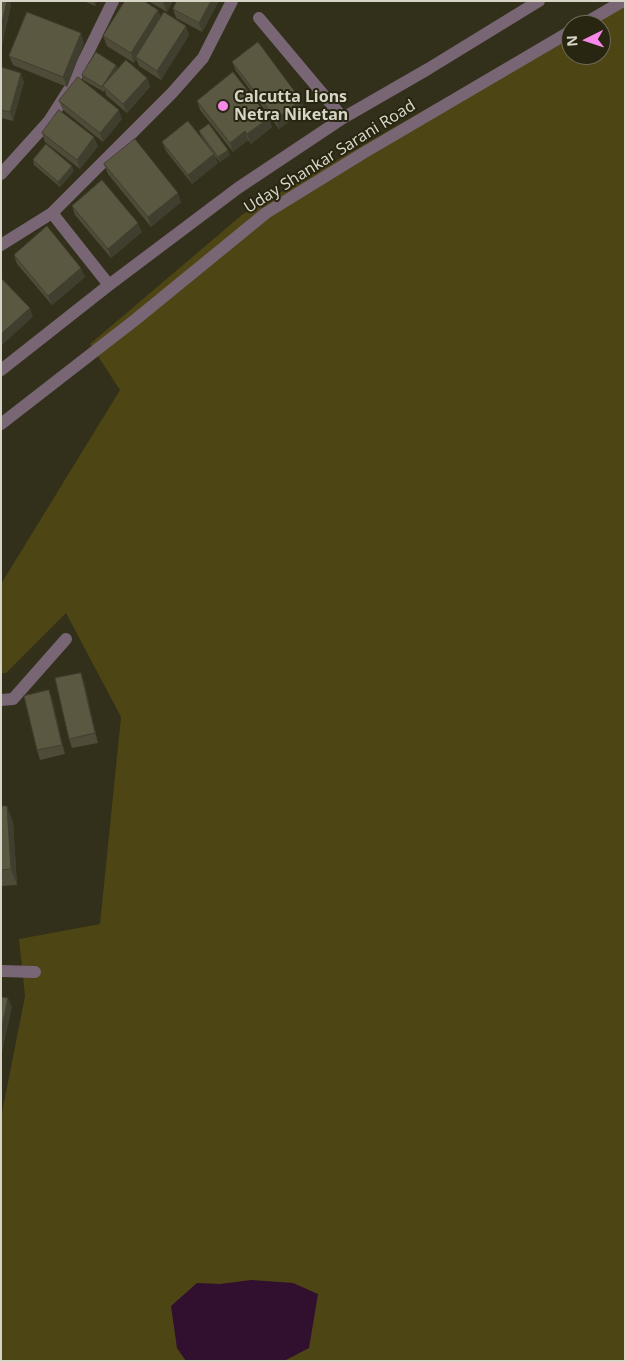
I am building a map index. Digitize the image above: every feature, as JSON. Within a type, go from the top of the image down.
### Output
[{"type":"street","points":[[1,174],[49,121],[72,85],[112,1]]},
{"type":"street","points":[[1,245],[52,213],[172,93],[203,58],[232,1]]},
{"type":"street","name":"Uday Shankar Sarani Road","points":[[1,370],[109,285],[238,188],[343,118],[539,1]]},
{"type":"street","points":[[599,15],[623,1]]},
{"type":"street","points":[[259,18],[343,118]]},
{"type":"street","name":"Uday Shankar Sarani Road","points":[[1,424],[135,320],[266,213],[364,152],[561,37]]},
{"type":"street","points":[[52,213],[109,285]]},
{"type":"street","points":[[1,700],[13,700],[66,639]]},
{"type":"street","points":[[1,971],[34,972]]},
{"type":"shaded area","points":[[615,1],[625,1],[625,1361],[1,1361],[1,1118],[25,996],[19,939],[100,924],[121,717],[66,613],[6,673],[1,673],[1,584],[120,390],[90,344],[243,214],[561,32],[561,65],[611,65],[611,15],[590,15]]},
{"type":"shaded area","points":[[251,1280],[293,1283],[318,1294],[309,1348],[284,1361],[186,1361],[177,1348],[171,1306],[197,1283],[220,1284]]},
{"type":"building","points":[[1,1],[7,1],[1,27]]},
{"type":"building","points":[[125,1],[144,1],[158,10],[131,53],[103,36]]},
{"type":"building","points":[[177,1],[211,1],[199,23],[173,9]]},
{"type":"building","points":[[27,12],[81,33],[63,77],[9,56]]},
{"type":"building","points":[[164,12],[186,26],[157,71],[136,57]]},
{"type":"building","points":[[258,42],[301,100],[276,119],[232,62]]},
{"type":"building","points":[[96,52],[116,65],[102,87],[82,75]]},
{"type":"building","points":[[126,60],[147,78],[123,104],[103,86]]},
{"type":"building","points":[[1,67],[21,73],[10,112],[1,110]]},
{"type":"building","points":[[233,72],[269,118],[247,134],[245,131],[230,143],[197,101]]},
{"type":"building","points":[[78,77],[119,110],[100,133],[59,101]]},
{"type":"building","points":[[59,110],[94,137],[77,160],[42,133]]},
{"type":"building","points":[[188,121],[214,154],[188,175],[162,142]]},
{"type":"building","points":[[209,124],[228,150],[218,157],[199,131]]},
{"type":"building","points":[[135,139],[178,193],[148,217],[104,164]]},
{"type":"building","points":[[46,144],[72,166],[58,182],[33,160]]},
{"type":"building","points":[[102,180],[138,223],[108,249],[72,206]]},
{"type":"building","points":[[47,226],[81,268],[48,296],[14,255]]},
{"type":"building","points":[[1,278],[30,308],[1,334]]},
{"type":"building","points":[[81,673],[95,733],[69,739],[55,678]]},
{"type":"building","points":[[49,690],[62,745],[37,750],[24,696]]},
{"type":"building","points":[[1,806],[7,806],[11,869],[1,870]]},
{"type":"building","points":[[1,997],[8,998],[1,1032]]},
{"type":"place","name":"Calcutta Lions Netra Niketan","points":[[223,106]]}]
